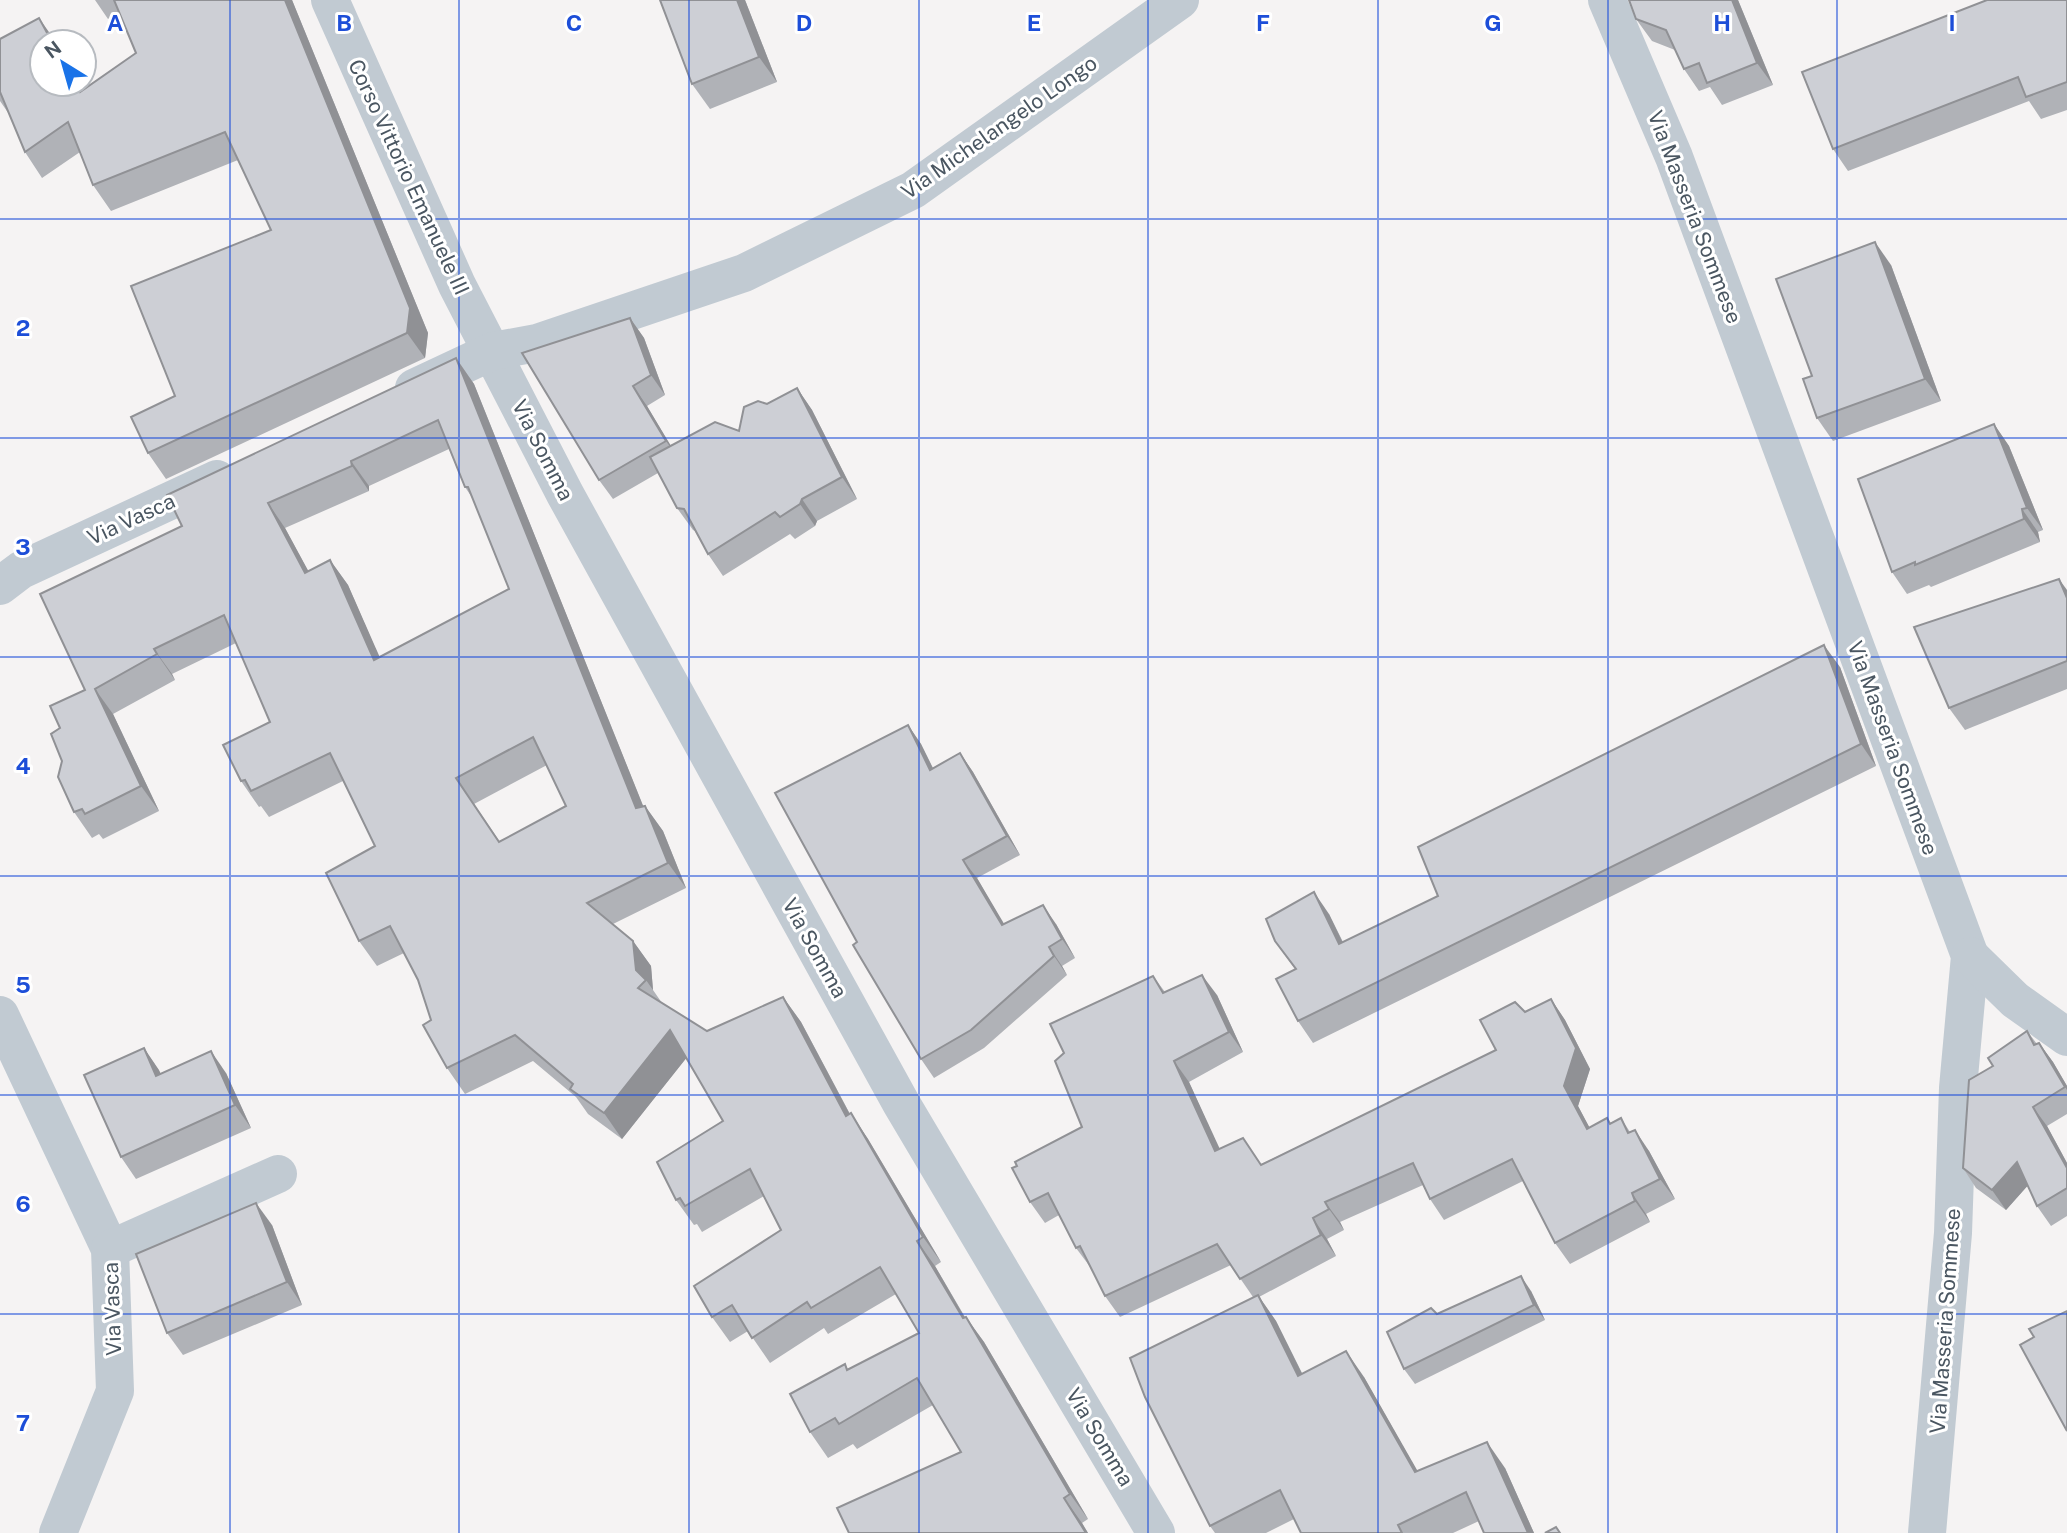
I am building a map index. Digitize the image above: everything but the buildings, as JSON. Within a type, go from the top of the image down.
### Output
[{"type":"street","name":"Corso Vittorio Emanuele III","points":[[330,0],[457,285],[493,351]]},
{"type":"street","name":"Via Michelangelo Longo","points":[[493,351],[537,343],[744,273],[913,190],[1180,0]]},
{"type":"street","name":"Via Masseria Sommese","points":[[1607,0],[1674,158],[1970,956],[1958,1088],[1952,1233],[1927,1533]]},
{"type":"street","points":[[381,403],[493,351]]},
{"type":"street","name":"Via Somma","points":[[493,351],[565,494],[678,704],[901,1103],[1156,1533]]},
{"type":"street","name":"Via Vasca","points":[[0,586],[20,570],[244,466]]},
{"type":"street","points":[[1970,956],[2015,1000],[2067,1037]]},
{"type":"street","name":"Via Vasca","points":[[0,1015],[110,1249],[115,1391],[58,1533]]},
{"type":"street","points":[[110,1249],[278,1174]]}]
